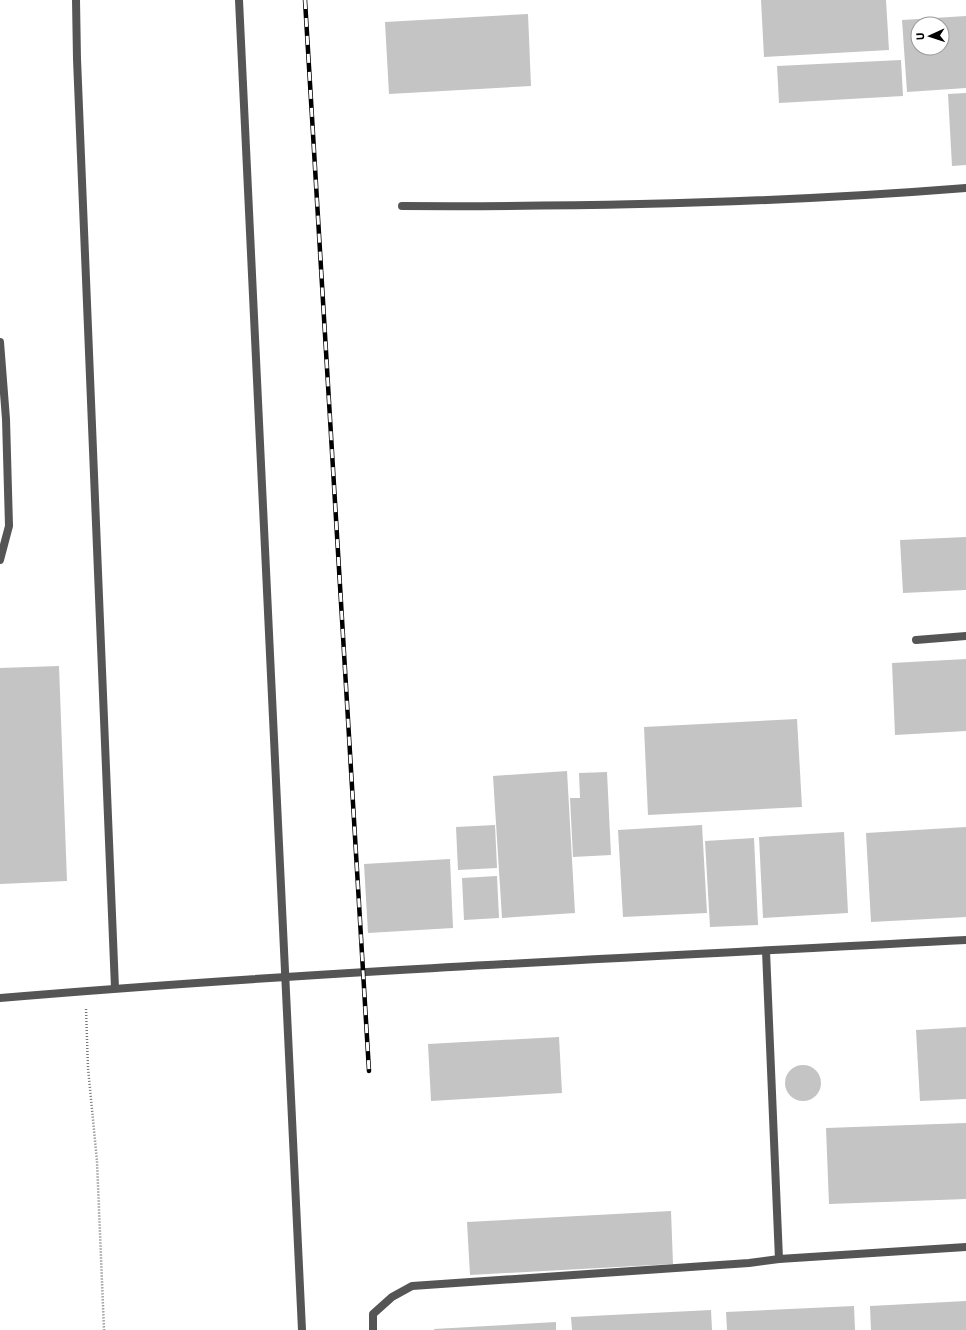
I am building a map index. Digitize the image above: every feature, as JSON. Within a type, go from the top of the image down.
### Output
[{"type":"lane","points":[[76,0],[78,82],[115,988]]},
{"type":"lane","points":[[239,0],[284,977],[302,1330]]},
{"type":"lane","points":[[402,206],[627,205],[797,198],[966,188]]},
{"type":"lane","points":[[0,342],[6,419],[9,526],[0,560]]},
{"type":"lane","points":[[916,640],[966,636]]},
{"type":"lane","points":[[0,998],[125,987],[363,972],[966,940]]},
{"type":"lane","points":[[766,951],[780,1259]]},
{"type":"lane","points":[[373,1330],[373,1314],[392,1297],[412,1286],[966,1247]]},
{"type":"path","points":[[86,990],[88,1068],[97,1161],[104,1330]]},
{"type":"building","points":[[761,0],[886,0],[889,50],[764,57]]},
{"type":"building","points":[[528,14],[531,86],[389,94],[385,22]]},
{"type":"building","points":[[966,16],[966,88],[907,92],[902,20],[910,20],[910,56],[950,56],[950,17]]},
{"type":"building","points":[[901,60],[903,96],[779,103],[777,66]]},
{"type":"building","points":[[966,93],[966,165],[952,166],[948,94]]},
{"type":"building","points":[[966,537],[966,590],[903,593],[900,540]]},
{"type":"building","points":[[966,659],[966,731],[895,735],[892,663]]},
{"type":"building","points":[[59,666],[67,881],[0,884],[0,668]]},
{"type":"building","points":[[797,719],[802,807],[648,815],[644,727]]},
{"type":"building","points":[[567,771],[575,913],[502,918],[493,776]]},
{"type":"building","points":[[607,772],[611,855],[573,857],[570,798],[580,798],[579,773]]},
{"type":"building","points":[[495,825],[497,868],[458,870],[456,827]]},
{"type":"building","points":[[702,825],[707,913],[623,917],[618,830]]},
{"type":"building","points":[[966,827],[966,917],[871,922],[866,833]]},
{"type":"building","points":[[844,832],[848,913],[763,918],[759,837]]},
{"type":"building","points":[[754,838],[758,925],[710,927],[705,841]]},
{"type":"building","points":[[450,859],[453,928],[368,933],[364,864]]},
{"type":"building","points":[[497,876],[499,918],[464,920],[462,878]]},
{"type":"building","points":[[966,1027],[966,1099],[920,1101],[916,1030]]},
{"type":"building","points":[[559,1037],[562,1093],[431,1101],[428,1044]]},
{"type":"building","points":[[806,1065],[816,1070],[820,1076],[820,1090],[816,1096],[810,1100],[800,1101],[790,1096],[786,1090],[785,1080],[790,1070],[796,1066]]},
{"type":"building","points":[[966,1123],[966,1199],[829,1204],[826,1128]]},
{"type":"building","points":[[671,1211],[673,1264],[470,1275],[467,1222]]},
{"type":"building","points":[[966,1301],[966,1330],[871,1330],[870,1306]]},
{"type":"building","points":[[854,1306],[855,1330],[727,1330],[726,1312]]},
{"type":"building","points":[[711,1310],[712,1330],[572,1330],[571,1317]]},
{"type":"building","points":[[556,1322],[556,1330],[434,1330],[434,1329]]},
{"type":"railway","points":[[305,0],[369,1071]]}]
